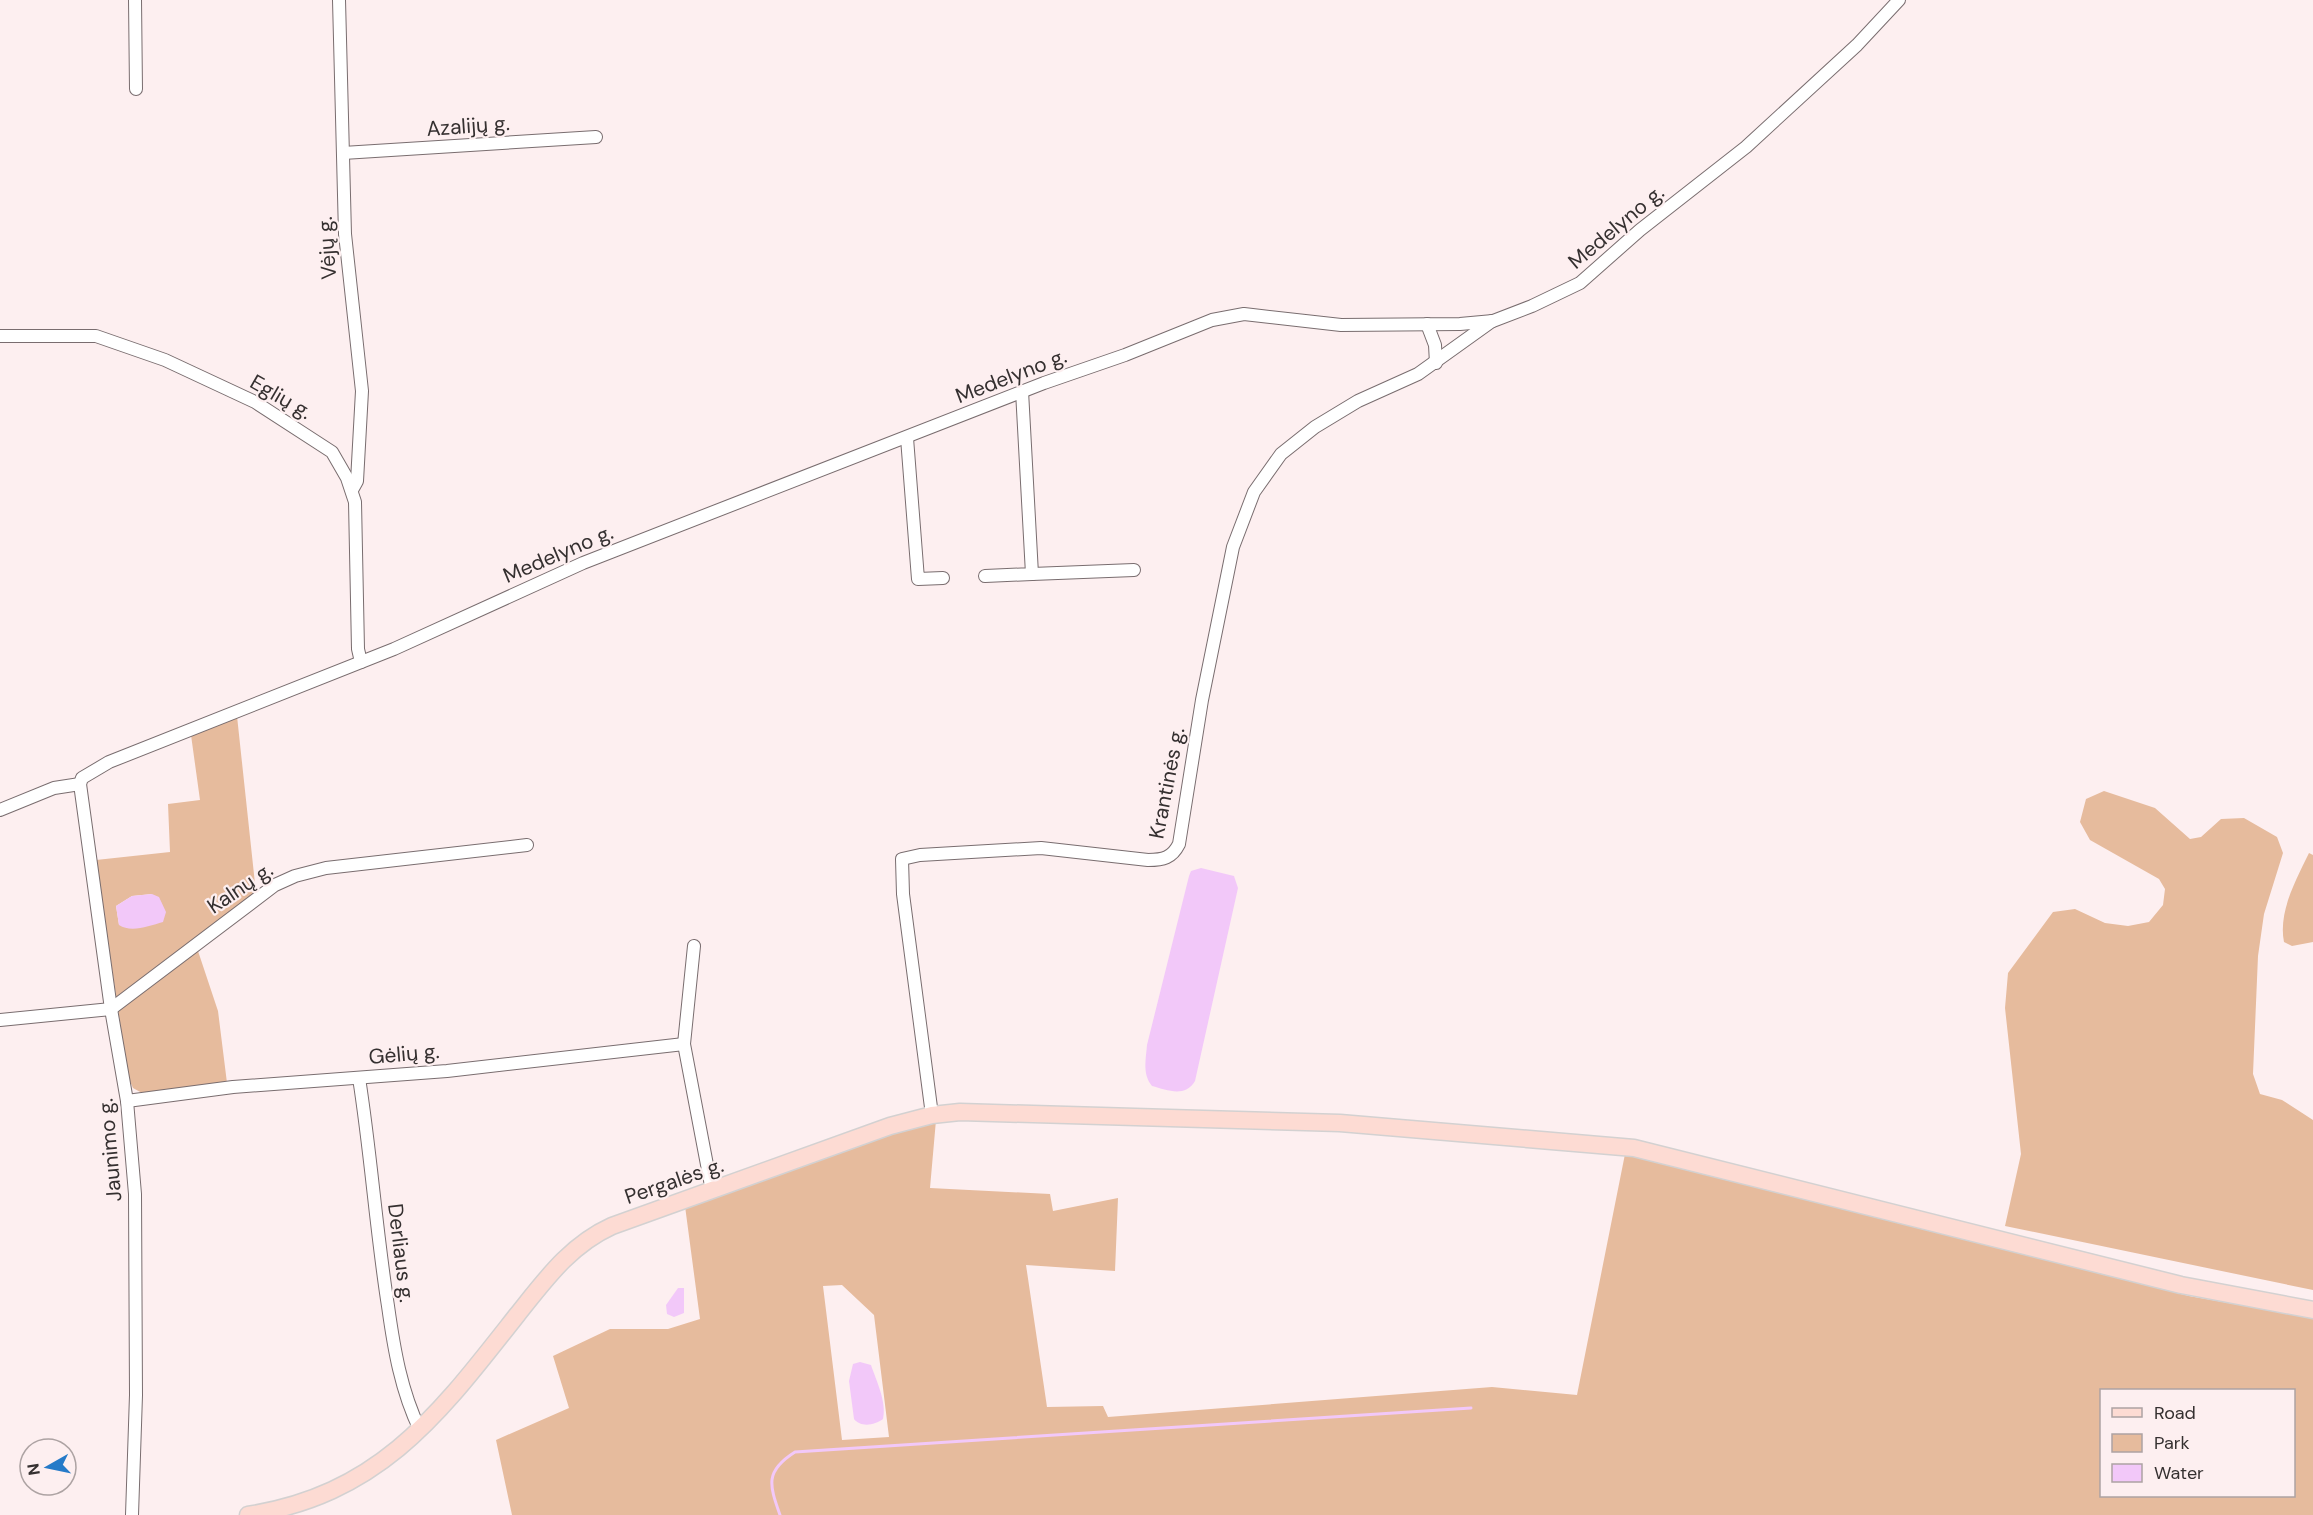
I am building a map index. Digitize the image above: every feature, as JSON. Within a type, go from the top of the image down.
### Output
[{"type":"main road","name":"Pergalės g.","points":[[248,1515],[302,1503],[339,1489],[384,1462],[420,1430],[445,1403],[557,1266],[580,1245],[612,1226],[890,1126],[932,1115],[987,1112],[1340,1123],[1634,1148],[2181,1285],[2313,1310]]},
{"type":"street","points":[[135,0],[136,88]]},
{"type":"street","name":"Vėjų g.","points":[[339,0],[345,234],[362,392],[356,487],[352,490]]},
{"type":"street","name":"Medelyno g.","points":[[81,781],[109,762],[361,662],[583,563],[907,438],[1022,391],[1212,320],[1244,314],[1341,325],[1493,321],[1580,283],[1640,230],[1746,147],[1857,45],[1899,0]]},
{"type":"street","name":"Azalijų g.","points":[[343,153],[596,137]]},
{"type":"street","name":"Krantinės g.","points":[[932,1115],[903,894],[902,859],[920,855],[1041,848],[1148,860],[1160,860],[1173,854],[1179,844],[1202,700],[1233,547],[1244,513],[1254,492],[1281,454],[1315,427],[1358,401],[1418,374],[1493,321]]},
{"type":"street","points":[[1427,324],[1435,345],[1436,363]]},
{"type":"street","name":"Eglių g.","points":[[0,336],[96,336],[165,360],[255,402],[320,443],[340,464],[352,490],[357,520],[358,649],[361,662]]},
{"type":"street","points":[[1022,391],[1032,574]]},
{"type":"street","points":[[907,438],[918,579],[943,578]]},
{"type":"street","points":[[985,576],[1134,570]]},
{"type":"street","points":[[0,810],[54,788],[81,781]]},
{"type":"street","name":"Jaunimo g.","points":[[81,781],[111,1009],[127,1101],[136,1239],[136,1395],[132,1515]]},
{"type":"street","name":"Kalnų g.","points":[[111,1009],[263,893],[295,876],[326,868],[527,845]]},
{"type":"street","points":[[694,946],[684,1044],[712,1191]]},
{"type":"street","points":[[0,1020],[111,1009]]},
{"type":"street","name":"Gėlių g.","points":[[127,1101],[233,1087],[359,1078],[684,1044]]},
{"type":"street","name":"Derliaus g.","points":[[359,1078],[368,1132],[378,1244],[393,1339],[404,1394],[420,1430]]},
{"type":"green space","points":[[237,716],[256,893],[194,939],[218,1011],[227,1083],[142,1093],[133,1088],[128,1077],[96,860],[170,852],[168,804],[200,800],[191,735]],"holes":[[[152,894],[119,925],[116,906],[132,896]]]},
{"type":"green space","points":[[2104,791],[2155,808],[2190,839],[2201,837],[2221,819],[2244,818],[2277,837],[2283,853],[2264,914],[2258,956],[2253,1074],[2260,1094],[2282,1100],[2313,1120],[2313,1290],[2005,1226],[2021,1154],[2005,1008],[2008,973],[2053,912],[2075,909],[2105,923],[2128,926],[2149,922],[2163,905],[2165,889],[2159,879],[2090,840],[2080,822],[2086,799]]},
{"type":"green space","points":[[2309,853],[2313,855],[2313,942],[2292,946],[2284,942],[2286,908],[2289,896]]},
{"type":"green space","points":[[936,1120],[930,1188],[1050,1194],[1053,1211],[1118,1198],[1115,1271],[1026,1265],[1047,1407],[1103,1406],[1108,1417],[1492,1387],[1577,1395],[1625,1154],[2189,1296],[2313,1318],[2313,1515],[512,1515],[496,1440],[569,1408],[553,1356],[610,1329],[668,1329],[700,1319],[685,1206],[897,1130]],"holes":[[[842,1285],[874,1315],[889,1437],[842,1440],[823,1286]]]},
{"type":"water","points":[[1201,868],[1234,876],[1238,888],[1195,1081],[1186,1090],[1170,1091],[1152,1086],[1149,1081],[1145,1066],[1147,1045],[1189,876],[1191,871]]},
{"type":"water","points":[[152,894],[159,897],[166,912],[163,922],[135,929],[119,925],[116,906],[132,896]]},
{"type":"water","points":[[678,1288],[684,1288],[684,1313],[674,1317],[667,1314],[666,1305]]},
{"type":"water","points":[[860,1362],[871,1365],[882,1398],[883,1419],[872,1424],[860,1424],[854,1419],[849,1381],[853,1364]]},
{"type":"waterway","points":[[780,1515],[773,1495],[772,1479],[778,1466],[795,1452],[1471,1408]]}]
